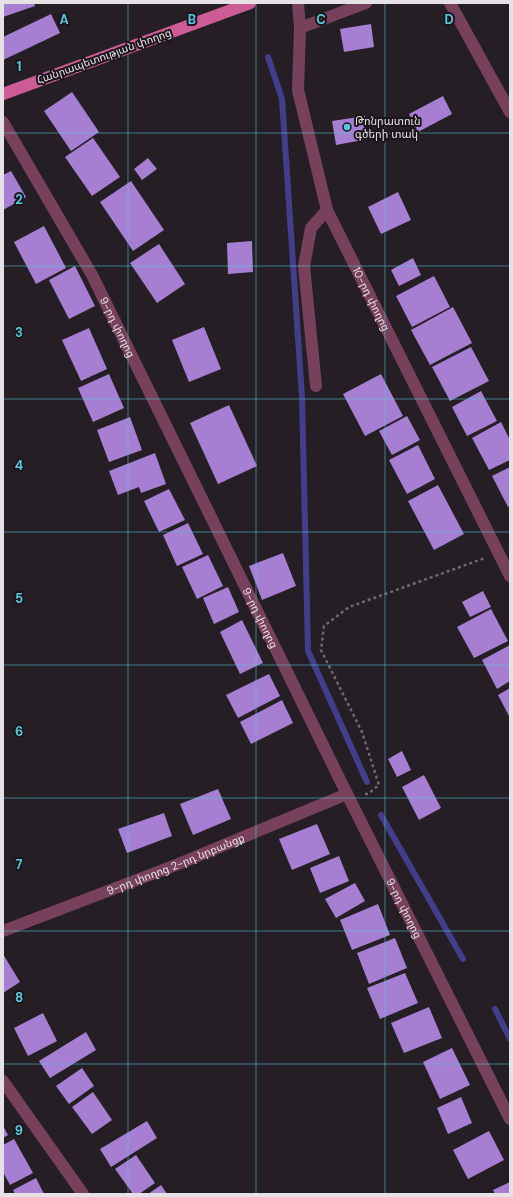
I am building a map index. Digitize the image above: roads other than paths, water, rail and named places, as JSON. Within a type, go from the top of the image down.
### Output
[{"type":"main road","name":"Հանրապետության փողոց","points":[[3,94],[250,3]]},
{"type":"street","name":"10-րդ փողոց","points":[[298,3],[300,28],[298,90],[327,210],[510,576]]},
{"type":"street","points":[[300,28],[366,3]]},
{"type":"street","points":[[450,3],[510,112]]},
{"type":"street","name":"9-րդ փողոց","points":[[3,122],[92,275],[347,794],[510,1119]]},
{"type":"street","points":[[316,386],[304,266],[311,228],[327,210]]},
{"type":"street","name":"9-րդ փողոց 2-րդ նրբանցք","points":[[3,931],[176,865],[347,794]]},
{"type":"street","points":[[3,1081],[83,1194]]},
{"type":"waterway","points":[[268,57],[282,99],[302,397],[308,651],[367,782]]},
{"type":"waterway","points":[[381,815],[463,959]]},
{"type":"waterway","points":[[495,1009],[510,1039]]},
{"type":"place","name":"Թոնրատուն գծերի տակ","points":[[347,127]]}]
